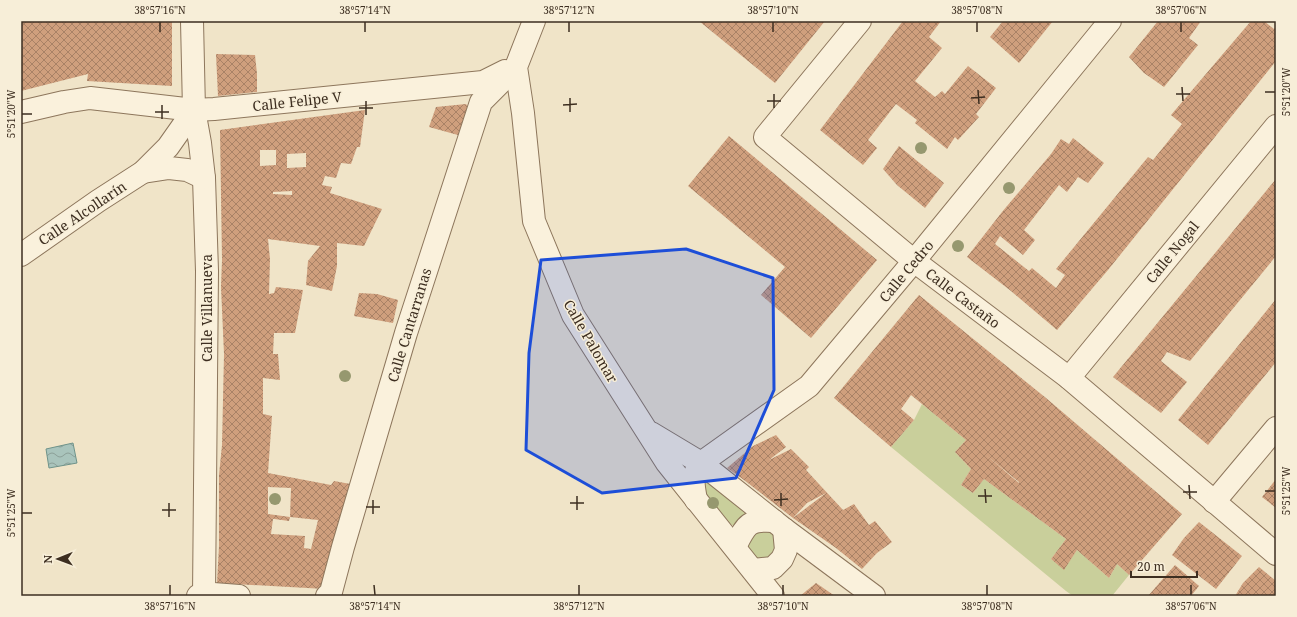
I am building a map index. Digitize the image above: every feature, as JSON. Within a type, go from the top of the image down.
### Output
[{"type":"street","name":"Calle Villanueva","points":[[192,21],[194,110],[204,178],[207,321],[202,596]]},
{"type":"street","points":[[516,67],[534,21]]},
{"type":"street","name":"Calle Castaño","points":[[860,21],[765,137],[914,261],[1069,378],[1276,554]]},
{"type":"street","name":"Calle Cedro","points":[[701,463],[809,386],[914,261],[1110,21]]},
{"type":"street","name":"Calle Felipe V","points":[[21,112],[64,102],[90,98],[194,110],[229,108],[483,82],[516,67]]},
{"type":"street","name":"Calle Palomar","points":[[516,67],[523,113],[534,221],[573,315],[667,463],[774,596]]},
{"type":"street","name":"Calle Cantarranas","points":[[327,596],[331,592],[406,333],[481,102],[516,67]]},
{"type":"street","name":"Calle Alcollarín","points":[[21,255],[98,201],[143,172],[168,147],[194,110]]},
{"type":"street","name":"Calle Nogal","points":[[1069,378],[1276,126]]},
{"type":"street","name":"Calle Alcollarín","points":[[143,172],[168,168],[187,170],[204,178]]},
{"type":"street","points":[[1214,502],[1276,428]]},
{"type":"street","points":[[646,431],[701,463],[779,525],[874,596]]},
{"type":"street","points":[[696,500],[693,481],[695,471],[701,463]]},
{"type":"street","points":[[735,547],[742,531],[750,524],[760,520],[779,525]]},
{"type":"street","points":[[753,570],[773,568],[782,559],[786,550],[779,525]]},
{"type":"street","points":[[202,596],[239,596]]},
{"type":"highlighted area","points":[[686,249],[773,278],[774,390],[736,478],[602,493],[526,450],[529,353],[541,260]]},
{"type":"green space","points":[[922,404],[966,440],[955,452],[971,469],[961,485],[973,493],[984,479],[1066,539],[1051,559],[1064,569],[1077,550],[1109,578],[1117,564],[1129,575],[1112,596],[1073,596],[891,447],[914,420]]},
{"type":"green space","points":[[699,471],[754,510],[737,525],[732,525],[707,504]]},
{"type":"green space","points":[[757,526],[780,536],[773,557],[760,558],[751,553],[747,544]]},
{"type":"water","points":[[73,443],[77,463],[49,468],[46,449]]},
{"type":"building","points":[[21,21],[172,21],[172,86],[87,81],[88,74],[21,91]]},
{"type":"building","points":[[699,21],[825,21],[775,83]]},
{"type":"building","points":[[903,21],[941,21],[929,37],[942,48],[915,81],[935,97],[942,91],[945,94],[968,66],[996,88],[976,114],[979,117],[958,140],[955,137],[947,149],[915,123],[917,120],[896,104],[868,140],[877,148],[863,165],[820,130]]},
{"type":"building","points":[[1003,21],[1053,21],[1019,63],[990,37]]},
{"type":"building","points":[[1158,21],[1201,21],[1189,38],[1198,45],[1164,87],[1144,73],[1129,57]]},
{"type":"building","points":[[1251,21],[1264,21],[1274,29],[1276,26],[1276,61],[1108,270],[1057,330],[1011,291],[967,257],[1002,212],[1051,154],[1061,139],[1069,144],[1073,138],[1104,163],[1088,183],[1078,177],[1067,192],[1059,185],[1024,230],[1035,240],[1023,255],[1000,236],[995,244],[1029,271],[1032,268],[1056,288],[1065,275],[1056,269],[1148,157],[1153,160],[1182,124],[1171,115]]},
{"type":"building","points":[[216,54],[255,55],[257,92],[218,96]]},
{"type":"building","points":[[466,104],[473,114],[465,137],[429,127],[436,107]]},
{"type":"building","points":[[365,110],[360,147],[357,147],[351,164],[341,163],[336,178],[325,176],[322,185],[332,187],[330,193],[382,209],[364,246],[337,243],[337,266],[332,291],[306,285],[308,261],[320,246],[268,239],[270,259],[269,294],[274,293],[276,287],[303,290],[295,333],[274,333],[273,354],[278,354],[280,380],[263,378],[263,414],[272,416],[268,473],[331,485],[334,481],[356,485],[325,589],[217,583],[219,546],[219,475],[222,445],[224,354],[221,287],[220,130]],"holes":[[[260,150],[276,150],[276,165],[260,166]],[[306,153],[306,167],[287,168],[287,154]],[[292,191],[292,195],[273,194],[273,192]],[[268,487],[291,488],[290,517],[268,514]],[[290,517],[318,520],[311,549],[304,548],[305,536],[271,534],[273,519],[267,518],[289,521]]]},
{"type":"building","points":[[729,136],[877,260],[811,338],[761,295],[785,267],[688,186]]},
{"type":"building","points":[[899,146],[944,183],[925,208],[897,185],[883,169]]},
{"type":"building","points":[[1276,179],[1276,256],[1190,361],[1167,352],[1161,361],[1187,382],[1161,413],[1113,377]]},
{"type":"building","points":[[359,293],[377,294],[398,300],[393,323],[354,316]]},
{"type":"building","points":[[919,295],[1046,398],[1182,514],[1129,575],[1117,564],[1109,578],[1077,550],[1064,570],[1051,559],[1066,539],[984,479],[973,493],[961,485],[971,469],[955,452],[966,440],[911,395],[901,409],[914,420],[891,447],[834,398]],"holes":[[[986,455],[1019,482],[1019,483]]]},
{"type":"building","points":[[1276,299],[1276,362],[1208,445],[1178,420]]},
{"type":"building","points":[[776,435],[786,447],[769,460],[791,449],[809,467],[806,470],[843,510],[854,504],[869,525],[875,521],[892,542],[877,553],[862,569],[836,548],[793,518],[727,468],[753,446]],"holes":[[[826,493],[793,518],[807,503]]]},
{"type":"building","points":[[1276,479],[1276,508],[1262,497]]},
{"type":"building","points":[[1199,522],[1242,556],[1216,589],[1172,555],[1184,538]]},
{"type":"building","points":[[1175,565],[1199,586],[1191,596],[1148,596]]},
{"type":"building","points":[[1259,567],[1276,581],[1276,596],[1235,596],[1243,583]]},
{"type":"building","points":[[816,583],[835,596],[800,596]]}]
